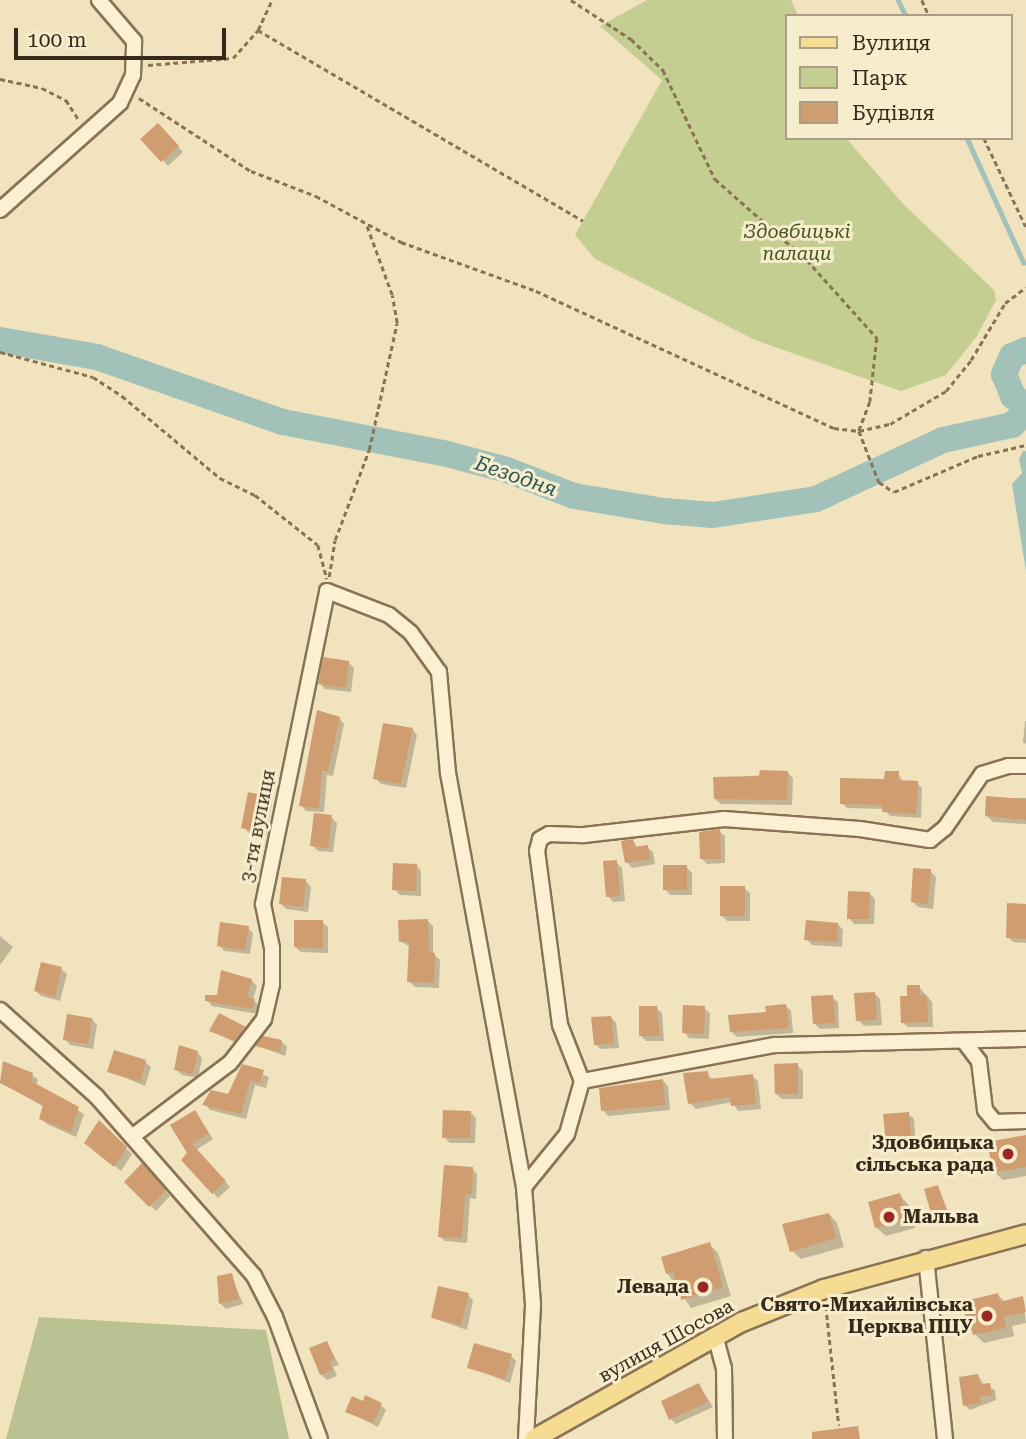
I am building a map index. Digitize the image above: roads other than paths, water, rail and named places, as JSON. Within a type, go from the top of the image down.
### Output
[{"type":"main road","name":"вулиця Шосова","points":[[534,1439],[715,1335],[824,1289],[926,1258],[1026,1234]]},
{"type":"street","points":[[0,210],[120,103],[133,70],[134,41],[99,0]]},
{"type":"street","name":"3-тя вулиця","points":[[133,1136],[230,1063],[264,1019],[272,984],[272,948],[263,904],[327,587],[389,615],[411,633],[439,672],[448,773],[524,1186]]},
{"type":"street","points":[[526,1439],[533,1304],[524,1186],[567,1134],[582,1081],[560,1025],[537,850],[540,839],[549,834],[584,835],[724,819],[860,829],[930,840],[945,828],[982,774],[1008,766],[1026,766]]},
{"type":"street","points":[[0,1010],[96,1096],[254,1276],[275,1317],[320,1439]]},
{"type":"street","points":[[582,1081],[775,1045],[865,1041],[966,1044],[1026,1039]]},
{"type":"street","points":[[966,1044],[979,1061],[985,1110],[995,1122],[1026,1121]]},
{"type":"street","points":[[926,1258],[945,1439]]},
{"type":"street","points":[[715,1335],[724,1368],[725,1439]]},
{"type":"water","points":[[1023,451],[1026,451],[1026,571],[1012,484],[1022,473],[1019,459]]},
{"type":"waterway","points":[[898,0],[905,14]]},
{"type":"waterway","points":[[968,140],[1024,263]]},
{"type":"waterway","name":"Безодня","points":[[0,340],[97,357],[283,422],[447,454],[507,470],[574,496],[664,511],[713,515],[816,499],[943,440],[1012,425],[1026,412]]},
{"type":"waterway","name":"Безодня","points":[[1026,350],[1012,356],[1004,374],[1013,396],[1026,406]]},
{"type":"place","name":"Здовбицька сільська рада","points":[[1008,1154]]},
{"type":"place","name":"Мальва","points":[[889,1217]]},
{"type":"place","name":"Левада","points":[[703,1287]]},
{"type":"place","name":"Свято-Михайлівська Церква ПЦУ","points":[[987,1316]]},
{"type":"park label","name":"Здовбицькі палаци","points":[[797,243]]}]
